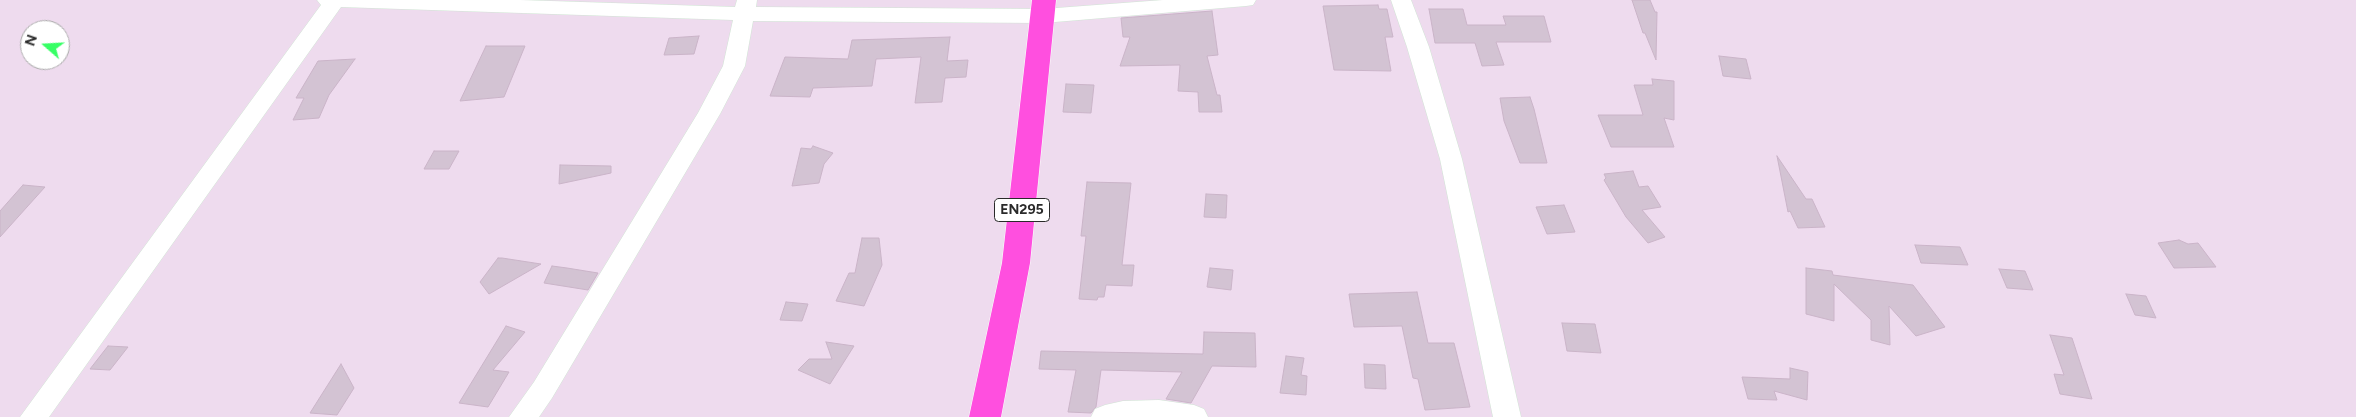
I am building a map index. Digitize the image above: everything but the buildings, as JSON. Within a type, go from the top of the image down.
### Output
[{"type":"main road","name":"EN295","points":[[984,417],[1016,263],[1044,8]]},
{"type":"street","points":[[327,0],[745,7],[1044,8],[1246,0]]},
{"type":"street","points":[[34,417],[335,0]]},
{"type":"street","points":[[1400,0],[1418,48],[1451,159],[1507,417]]},
{"type":"street","points":[[523,417],[543,390],[698,134],[734,66],[745,7]]},
{"type":"street","points":[[1105,417],[1123,413],[1159,412],[1194,417]]}]
